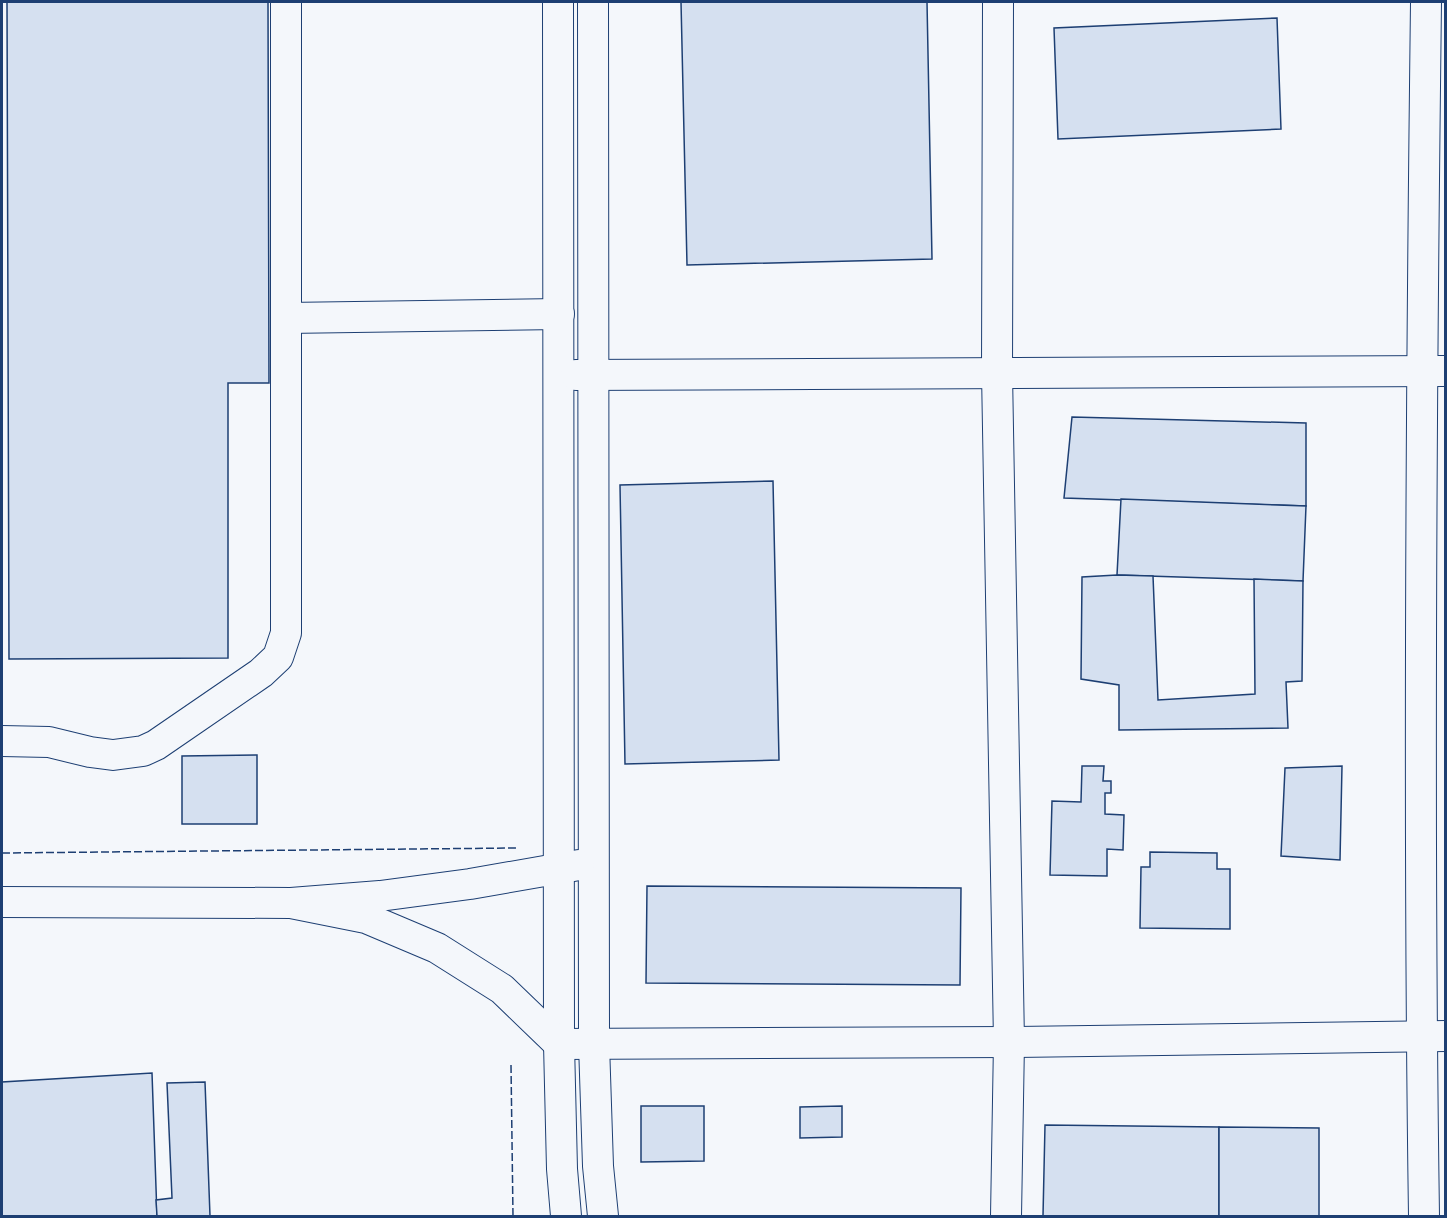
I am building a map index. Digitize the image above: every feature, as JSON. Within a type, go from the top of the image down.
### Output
[{"type":"street","points":[[2,741],[50,742],[112,755],[144,751],[156,746],[242,686],[278,657],[286,633],[286,2]]},
{"type":"street","points":[[558,2],[559,1044],[562,1169],[566,1216]]},
{"type":"street","points":[[593,2],[594,1044],[598,1166],[603,1216]]},
{"type":"street","points":[[998,2],[997,373],[1009,1042],[1006,1216]]},
{"type":"street","points":[[1424,1216],[1433,1037],[1433,371],[1426,2]]},
{"type":"street","points":[[286,318],[559,314]]},
{"type":"street","points":[[559,374],[1433,371]]},
{"type":"street","points":[[2,902],[291,903],[380,896],[470,884],[594,862]]},
{"type":"street","points":[[291,903],[366,918],[437,948],[502,989],[559,1044],[1433,1037]]},
{"type":"building","points":[[7,2],[268,2],[269,383],[228,383],[228,658],[9,659]]},
{"type":"building","points":[[681,2],[927,2],[932,259],[687,265]]},
{"type":"building","points":[[1277,18],[1281,129],[1058,139],[1054,28]]},
{"type":"building","points":[[1072,417],[1306,423],[1306,506],[1064,498]]},
{"type":"building","points":[[773,481],[779,760],[625,764],[620,485]]},
{"type":"building","points":[[1121,499],[1306,506],[1303,581],[1117,575]]},
{"type":"building","points":[[1153,576],[1158,700],[1255,694],[1254,579],[1303,581],[1302,681],[1286,682],[1288,728],[1119,730],[1119,685],[1081,679],[1082,577]]},
{"type":"building","points":[[257,755],[257,824],[182,824],[182,756]]},
{"type":"building","points":[[1082,766],[1104,766],[1103,781],[1111,781],[1111,793],[1105,793],[1105,814],[1124,815],[1123,850],[1107,849],[1107,876],[1050,875],[1052,801],[1081,802]]},
{"type":"building","points":[[1342,766],[1340,860],[1281,856],[1285,768]]},
{"type":"building","points":[[1150,852],[1217,853],[1217,869],[1230,869],[1230,929],[1140,928],[1141,867],[1150,867]]},
{"type":"building","points":[[647,886],[961,888],[960,985],[646,983]]},
{"type":"building","points":[[152,1073],[157,1216],[2,1216],[2,1082]]},
{"type":"building","points":[[205,1082],[210,1216],[157,1216],[156,1200],[172,1198],[167,1083]]},
{"type":"building","points":[[641,1106],[704,1106],[704,1161],[641,1162]]},
{"type":"building","points":[[842,1106],[842,1137],[800,1138],[800,1107]]},
{"type":"building","points":[[1045,1125],[1219,1127],[1219,1216],[1043,1216]]},
{"type":"building","points":[[1219,1127],[1319,1128],[1319,1216],[1219,1216]]},
{"type":"fence","points":[[2,853],[517,848]]},
{"type":"fence","points":[[511,1065],[513,1216]]}]
